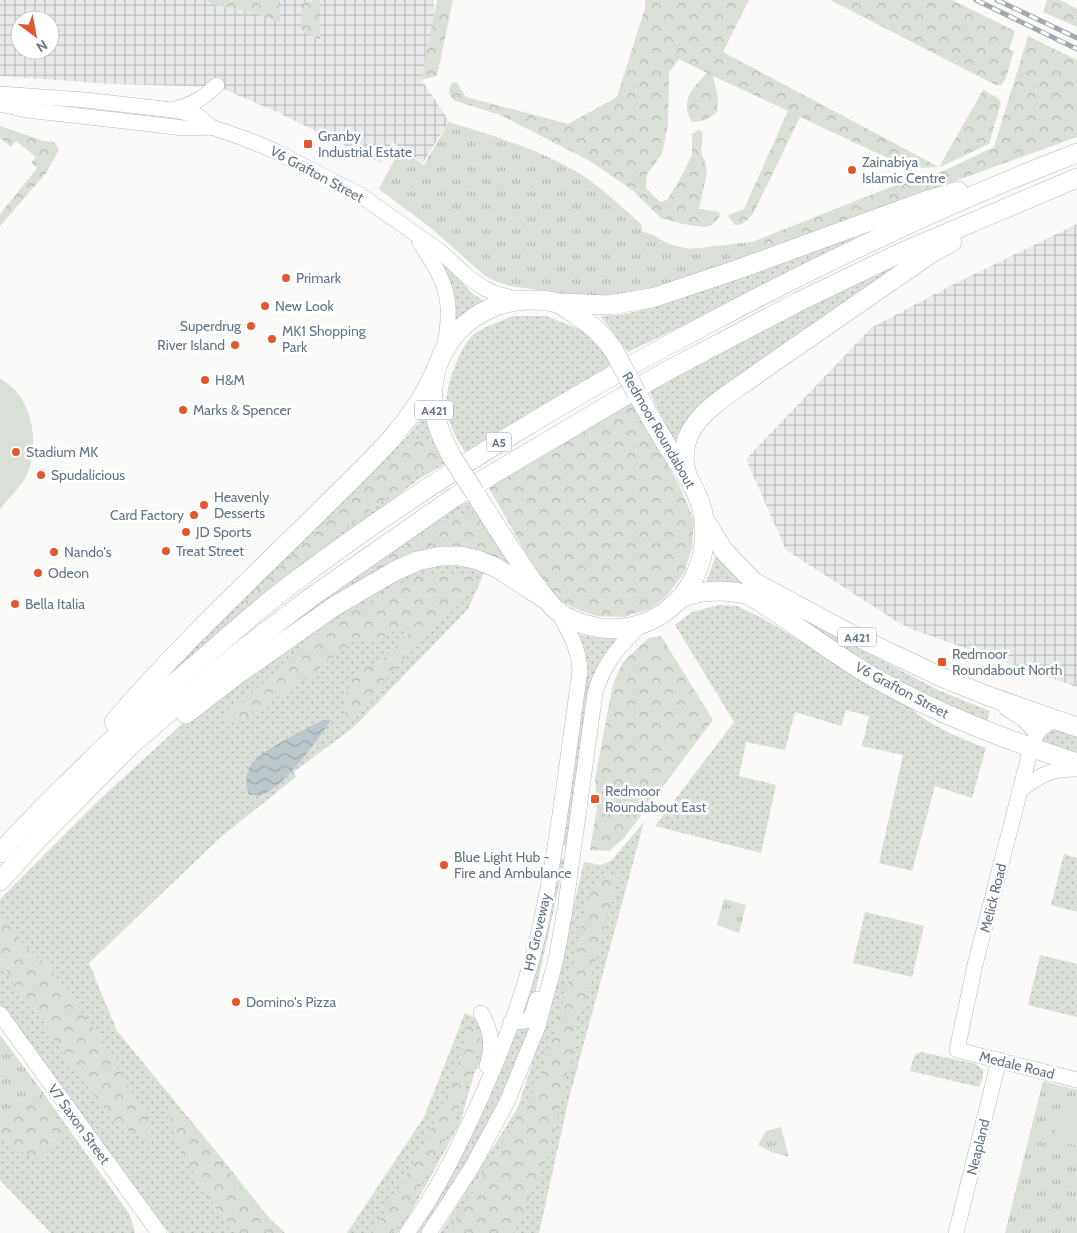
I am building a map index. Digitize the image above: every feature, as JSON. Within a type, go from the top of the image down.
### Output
[{"type":"highway","name":"A5","points":[[0,853],[136,716],[246,621],[296,580],[442,477],[646,356],[791,280],[909,224],[1077,152]]},
{"type":"highway","points":[[558,303],[609,305],[652,298],[736,270],[928,200],[1044,165]]},
{"type":"highway","name":"A5","points":[[0,881],[40,837],[132,744],[242,650],[310,598],[456,496],[663,373],[798,302],[900,253],[1077,178]]},
{"type":"highway","points":[[688,477],[684,460],[687,439],[696,422],[705,412],[933,252],[1043,192]]},
{"type":"highway","name":"Redmoor Roundabout","points":[[522,300],[558,303],[593,326],[607,341],[688,477],[704,518],[706,542],[694,581],[682,598],[662,614],[643,623],[622,628],[600,628],[577,622],[552,606],[525,570],[443,441],[435,413],[433,391],[435,372],[444,351],[454,335],[474,317],[497,305],[522,300]]},
{"type":"highway","points":[[38,813],[122,712],[161,669],[376,455],[416,408],[435,372]]},
{"type":"highway","name":"V6 Grafton Street","points":[[704,518],[724,551],[754,582],[880,649],[941,677],[1013,708],[1077,727]]},
{"type":"highway","points":[[40,837],[195,707],[328,611],[394,571],[417,561],[441,556],[460,556],[478,560],[497,568],[552,606]]},
{"type":"highway","name":"V6 Grafton Street","points":[[682,598],[693,593],[710,590],[732,590],[749,595],[874,677],[945,713],[1004,737],[1034,740],[1077,763]]},
{"type":"street","points":[[172,110],[192,104],[217,85]]},
{"type":"street","name":"V6 Grafton Street","points":[[0,94],[44,96],[172,110],[197,115],[211,127],[275,151],[323,174],[376,206],[441,252],[468,277],[484,288],[494,293],[522,300]]},
{"type":"street","points":[[44,96],[75,107],[87,117]]},
{"type":"street","name":"V6 Grafton Street","points":[[0,104],[27,110],[183,128],[211,127]]},
{"type":"street","name":"V6 Grafton Street","points":[[416,235],[445,285],[449,316],[444,351]]},
{"type":"street","name":"H9 Groveway","points":[[407,1233],[418,1219],[453,1158],[495,1067],[530,966],[542,919],[580,670],[580,660],[574,641],[552,606]]},
{"type":"street","name":"H9 Groveway","points":[[429,1233],[472,1166],[507,1102],[538,1026],[556,959],[565,910],[593,704],[598,683],[610,659],[643,623]]},
{"type":"street","points":[[1013,708],[1030,725],[1034,740]]},
{"type":"street","points":[[1034,740],[1052,719]]},
{"type":"street","name":"Melick Road","points":[[957,1050],[975,965],[1019,791],[1034,740]]},
{"type":"street","points":[[1019,791],[1038,777],[1047,773],[1060,769],[1077,769]]},
{"type":"street","points":[[511,1022],[526,1021],[532,1015],[546,974],[556,959]]},
{"type":"street","points":[[467,1129],[490,1055],[492,1041],[489,1027],[481,1013]]},
{"type":"street","name":"V7 Saxon Street","points":[[0,1014],[159,1233]]},
{"type":"street","name":"Medale Road","points":[[957,1050],[1077,1080]]},
{"type":"street","name":"Neapland","points":[[956,1233],[999,1060]]},
{"type":"shaded area","points":[[0,0],[434,0],[434,19],[421,79],[449,121],[423,163],[392,142],[381,163],[279,113],[219,87],[112,84],[0,76]]},
{"type":"shaded area","points":[[1077,224],[1077,687],[911,629],[786,550],[746,459],[871,328],[950,286]]},
{"type":"green space","points":[[207,0],[280,0],[280,22],[246,11],[211,4]]},
{"type":"green space","points":[[313,0],[320,0],[320,40],[304,33],[301,27],[302,2],[312,2]]},
{"type":"green space","points":[[437,0],[453,0],[437,76],[421,80]]},
{"type":"green space","points":[[645,0],[749,0],[723,52],[939,167],[983,90],[998,98],[1001,103],[989,144],[940,167],[909,168],[800,117],[753,214],[743,224],[735,225],[728,216],[744,209],[788,111],[713,76],[718,98],[717,112],[706,120],[692,122],[688,115],[687,101],[693,89],[707,73],[679,59],[669,72],[668,124],[662,154],[647,174],[646,188],[660,202],[667,200],[692,155],[692,134],[699,130],[703,133],[701,153],[707,172],[699,209],[719,212],[720,216],[712,225],[704,227],[661,218],[632,190],[590,161],[500,115],[456,101],[450,94],[451,84],[453,82],[457,83],[466,97],[568,124],[617,97],[645,8]]},
{"type":"green space","points":[[830,0],[952,0],[1015,31],[1009,50],[1014,51],[1006,78],[1001,85],[996,85]]},
{"type":"green space","points":[[1047,0],[1060,0],[1077,9],[1077,27],[1043,12]]},
{"type":"green space","points":[[1028,36],[1077,60],[1077,137],[762,251],[634,294],[652,234],[664,242],[690,249],[752,242],[906,181],[940,172],[994,147]]},
{"type":"green space","points":[[449,122],[517,144],[566,166],[590,180],[612,198],[641,224],[642,231],[674,246],[703,249],[752,242],[762,251],[634,294],[611,297],[585,297],[510,286],[497,282],[485,276],[431,228],[379,189],[400,149],[424,165]]},
{"type":"green space","points":[[0,126],[44,141],[54,142],[59,150],[46,173],[0,226],[0,214],[37,168],[31,163],[36,157],[16,141],[11,147],[0,138]]},
{"type":"green space","points":[[852,233],[858,242],[628,352],[600,316],[625,314],[669,303]]},
{"type":"green space","points":[[908,254],[912,259],[690,416],[677,435],[676,447],[648,388]]},
{"type":"green space","points":[[439,261],[473,294],[486,302],[456,323]]},
{"type":"green space","points":[[512,316],[546,316],[582,330],[612,364],[466,453],[454,433],[447,411],[447,393],[453,370],[468,340],[474,334]]},
{"type":"green space","name":"Stadium MK","points":[[0,378],[15,390],[22,399],[31,421],[33,445],[32,457],[25,478],[0,509]]},
{"type":"green space","points":[[632,402],[680,487],[694,520],[692,548],[684,573],[666,597],[650,609],[624,617],[597,616],[573,608],[554,597],[531,562],[489,488]]},
{"type":"green space","points":[[429,409],[446,463],[419,479],[241,617],[153,694],[149,691],[407,437]]},
{"type":"green space","points":[[426,439],[439,461],[334,537],[233,619],[244,602],[407,444],[416,440]]},
{"type":"green space","points":[[471,500],[512,567],[462,547],[423,551],[259,653],[257,647],[442,514]]},
{"type":"green space","points":[[477,510],[508,565],[462,547],[423,551],[373,574],[381,561],[433,526]]},
{"type":"green space","points":[[717,553],[793,613],[938,690],[990,711],[986,723],[955,713],[794,623],[705,585]]},
{"type":"green space","points":[[447,565],[473,568],[484,573],[468,609],[354,727],[294,772],[296,777],[222,836],[89,963],[117,1031],[269,1218],[285,1233],[169,1233],[0,1005],[0,899],[98,801],[181,725],[263,662],[316,625],[419,568]]},
{"type":"green space","points":[[438,573],[477,577],[468,595],[460,605],[433,626],[354,718],[345,723],[345,697],[353,673],[384,658],[416,627],[399,629],[374,642],[351,642],[307,678],[237,723],[222,721],[317,632],[410,579]]},
{"type":"green space","points":[[719,605],[737,606],[764,619],[908,706],[936,726],[986,748],[972,798],[935,786],[912,871],[879,863],[903,755],[862,746],[869,716],[846,710],[841,726],[795,712],[785,750],[746,742],[739,776],[776,785],[761,853],[655,826],[734,722],[675,625],[692,612]]},
{"type":"green space","points":[[578,634],[598,638],[619,639],[608,654],[568,846],[561,845]]},
{"type":"green space","points":[[661,636],[713,720],[624,838],[609,851],[590,850],[597,808],[595,779],[613,684],[623,662],[649,638]]},
{"type":"green space","points":[[1056,729],[1077,736],[1077,758],[1041,743],[1043,735]]},
{"type":"green space","points":[[644,822],[569,1098],[539,1233],[440,1233],[518,1107],[549,1011],[584,862],[601,865],[611,861]]},
{"type":"green space","points":[[1064,854],[1077,858],[1077,912],[1051,905]]},
{"type":"green space","points":[[558,858],[565,859],[535,994],[526,1014],[520,1013]]},
{"type":"green space","points":[[620,872],[577,1027],[550,1152],[517,1225],[513,1233],[448,1233],[541,1078],[572,970],[582,921],[595,879]]},
{"type":"green space","points":[[724,899],[746,905],[739,933],[717,925]]},
{"type":"green space","points":[[865,912],[924,926],[912,977],[853,963]]},
{"type":"green space","points":[[2,914],[25,946],[50,968],[98,1035],[149,1121],[148,1142],[118,1124],[72,1068],[27,999],[14,987],[7,970],[0,963],[0,916]]},
{"type":"green space","points":[[1040,955],[1077,964],[1077,1017],[1028,1005]]},
{"type":"green space","points":[[465,1013],[476,1018],[485,1036],[484,1055],[474,1074],[460,1123],[398,1233],[347,1233],[424,1117]]},
{"type":"green space","points":[[467,1021],[479,1031],[481,1043],[454,1123],[404,1217],[392,1233],[371,1233],[411,1168],[445,1099],[464,1044]]},
{"type":"green space","points":[[532,1021],[522,1050],[498,1105],[484,1131],[454,1183],[421,1233],[413,1233],[515,1029]]},
{"type":"green space","points":[[0,1035],[39,1087],[0,1122]]},
{"type":"green space","points":[[0,1037],[47,1101],[64,1132],[37,1159],[11,1147],[0,1135]]},
{"type":"green space","points":[[921,1052],[976,1064],[983,1070],[983,1078],[979,1087],[910,1071],[914,1056]]},
{"type":"green space","points":[[1043,1081],[1077,1090],[1077,1233],[1005,1233]]},
{"type":"green space","points":[[39,1087],[130,1215],[135,1233],[51,1233],[0,1180],[0,1122]]},
{"type":"green space","points":[[168,1107],[198,1131],[250,1199],[283,1233],[239,1233],[227,1221],[205,1191],[186,1158],[172,1124]]},
{"type":"green space","points":[[1060,1113],[1077,1117],[1077,1146],[1053,1140]]},
{"type":"green space","points":[[781,1127],[789,1157],[771,1152],[758,1145],[766,1131]]},
{"type":"water","points":[[323,720],[331,720],[309,751],[289,774],[269,791],[259,795],[249,795],[246,783],[247,776],[251,765],[256,759],[273,747]]},
{"type":"railway","points":[[976,0],[1077,49]]},
{"type":"railway","points":[[997,0],[1077,38]]},
{"type":"place","name":"Granby Industrial Estate","points":[[308,144]]},
{"type":"place","name":"Zainabiya Islamic Centre","points":[[852,170]]},
{"type":"place","name":"Primark","points":[[286,278]]},
{"type":"place","name":"New Look","points":[[265,306]]},
{"type":"place","name":"Superdrug","points":[[251,326]]},
{"type":"place","name":"MK1 Shopping Park","points":[[272,339]]},
{"type":"place","name":"River Island","points":[[235,345]]},
{"type":"place","name":"H&M","points":[[205,380]]},
{"type":"place","name":"Marks & Spencer","points":[[183,410]]},
{"type":"place","name":"Stadium MK","points":[[16,452]]},
{"type":"place","name":"Spudalicious","points":[[41,475]]},
{"type":"place","name":"Heavenly Desserts","points":[[204,505]]},
{"type":"place","name":"Card Factory","points":[[194,515]]},
{"type":"place","name":"JD Sports","points":[[186,532]]},
{"type":"place","name":"Treat Street","points":[[166,551]]},
{"type":"place","name":"Nando's","points":[[54,552]]},
{"type":"place","name":"Odeon","points":[[38,573]]},
{"type":"place","name":"Bella Italia","points":[[15,604]]},
{"type":"place","name":"Redmoor Roundabout North","points":[[942,662]]},
{"type":"place","name":"Redmoor Roundabout East","points":[[595,799]]},
{"type":"place","name":"Blue Light Hub - Fire and Ambulance","points":[[444,865]]},
{"type":"place","name":"Domino's Pizza","points":[[236,1002]]}]
